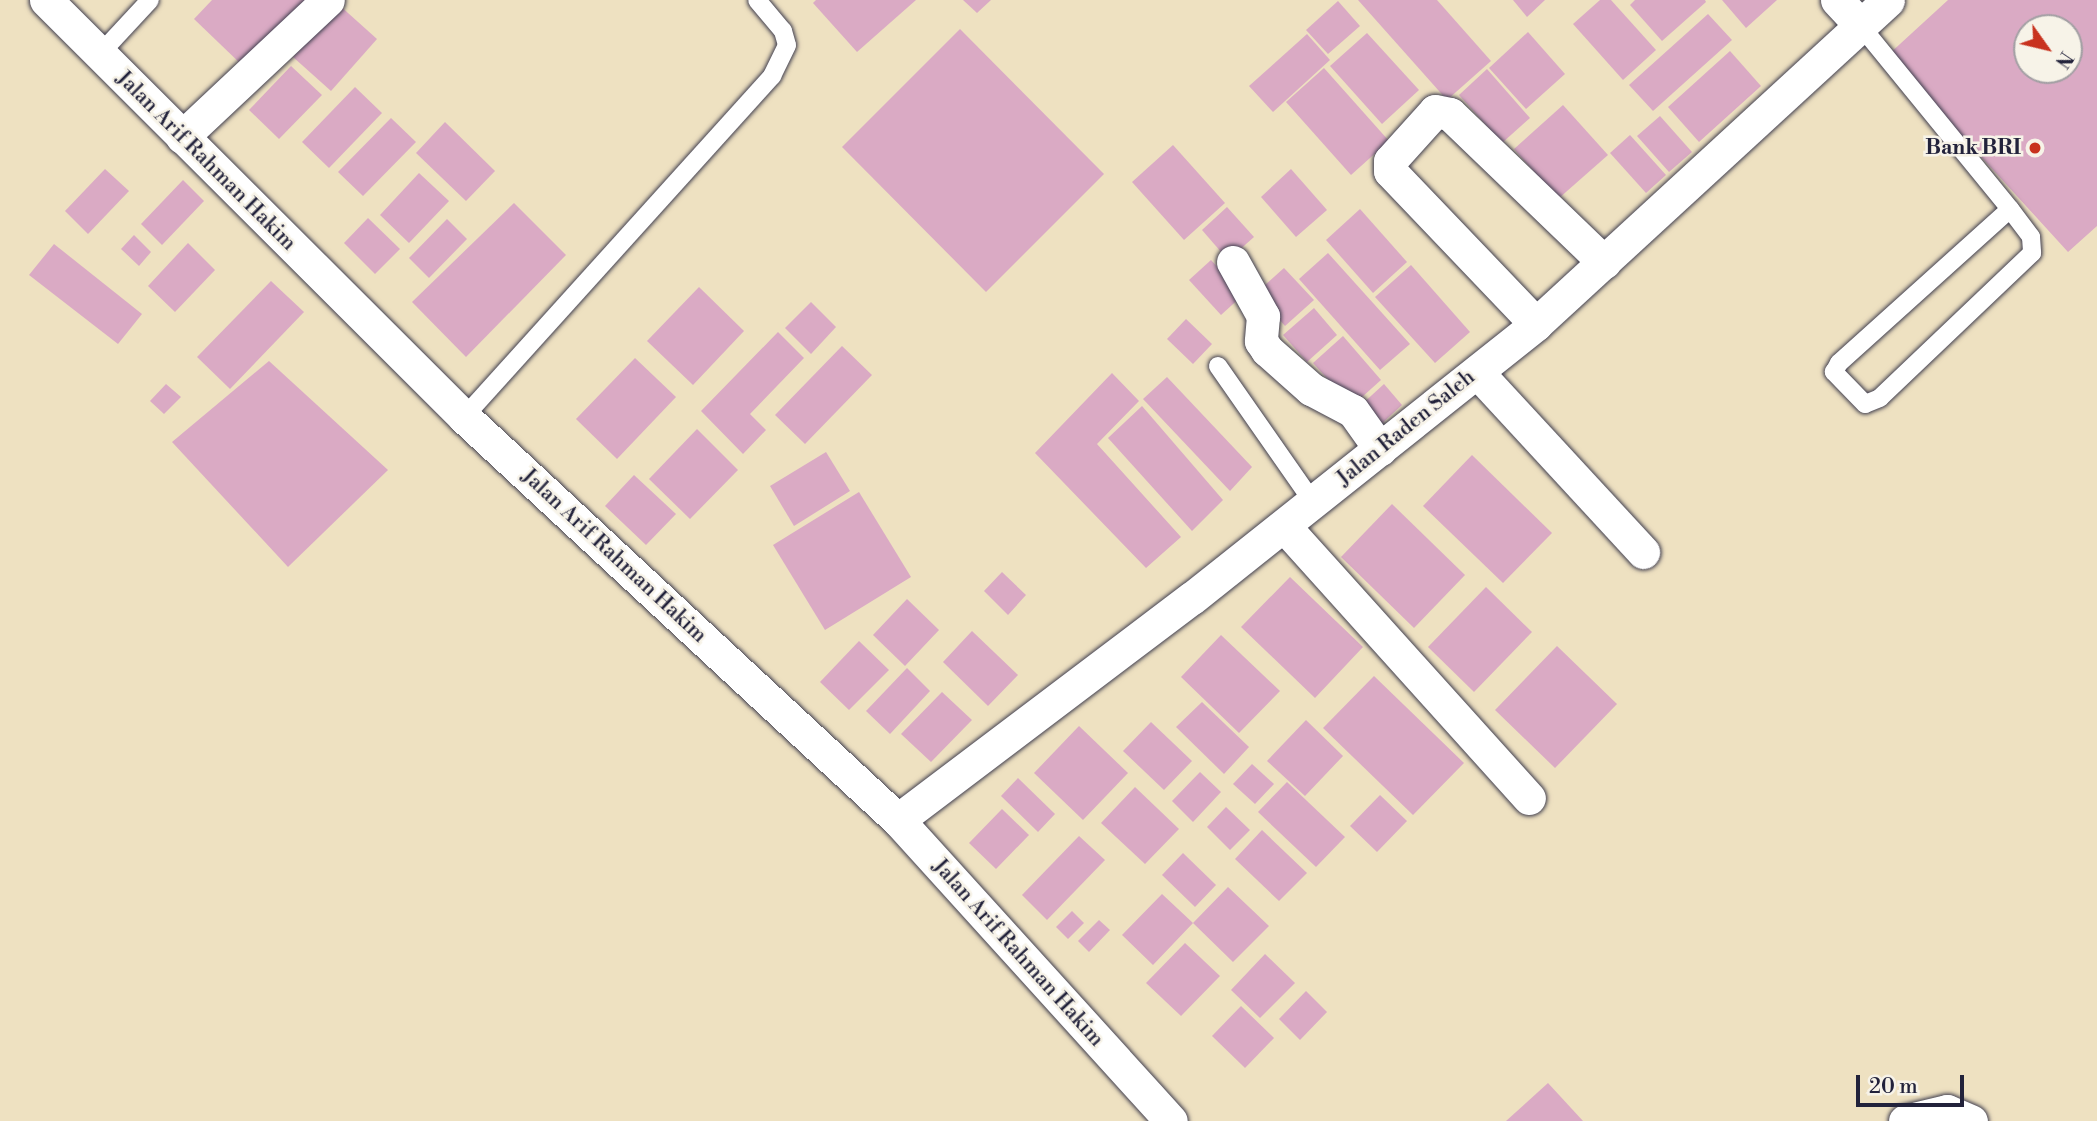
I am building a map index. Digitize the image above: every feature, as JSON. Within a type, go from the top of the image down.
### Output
[{"type":"street","name":"Jalan Arif Rahman Hakim","points":[[46,0],[99,56],[464,416],[898,820],[1171,1121]]},
{"type":"street","points":[[182,137],[328,0]]},
{"type":"street","points":[[1837,0],[1860,25]]},
{"type":"street","name":"Jalan Raden Saleh","points":[[898,820],[1284,526],[1536,324],[1888,0]]},
{"type":"street","points":[[1536,324],[1390,171],[1390,161],[1435,111],[1450,114],[1604,262]]},
{"type":"street","points":[[1233,262],[1262,316],[1261,341],[1267,350],[1311,389],[1353,411],[1380,449]]},
{"type":"street","points":[[1477,372],[1643,552]]},
{"type":"street","points":[[1284,526],[1529,798]]},
{"type":"street","points":[[1905,1121],[1947,1111],[1971,1121]]},
{"type":"lane","points":[[99,56],[150,0]]},
{"type":"lane","points":[[464,416],[772,76],[787,46],[783,31],[757,0]]},
{"type":"lane","points":[[1860,25],[2010,208],[2031,237],[2032,253],[1880,398],[1865,404],[1834,372],[1839,363],[2010,208]]},
{"type":"lane","points":[[1217,366],[1313,502]]},
{"type":"building","points":[[212,0],[309,0],[244,67],[194,19]]},
{"type":"building","points":[[816,0],[916,0],[857,52],[813,3]]},
{"type":"building","points":[[963,0],[991,0],[977,13]]},
{"type":"building","points":[[1358,0],[1437,0],[1491,61],[1447,100]]},
{"type":"building","points":[[1513,0],[1545,0],[1527,17]]},
{"type":"building","points":[[1600,0],[1611,0],[1656,50],[1623,80],[1573,24]]},
{"type":"building","points":[[1635,0],[1706,2],[1662,41],[1630,5]]},
{"type":"building","points":[[1722,0],[1777,0],[1746,28]]},
{"type":"building","name":"Bank BRI","points":[[1948,0],[2097,0],[2097,226],[2068,252],[1888,55]]},
{"type":"building","points":[[1338,1],[1360,26],[1328,54],[1306,30]]},
{"type":"building","points":[[338,4],[377,39],[331,91],[293,57]]},
{"type":"building","points":[[1708,14],[1732,40],[1653,111],[1629,85]]},
{"type":"building","points":[[960,29],[1104,174],[986,292],[842,147]]},
{"type":"building","points":[[1528,32],[1565,74],[1526,109],[1489,68]]},
{"type":"building","points":[[1367,33],[1419,90],[1382,124],[1330,66]]},
{"type":"building","points":[[1307,34],[1330,60],[1273,112],[1249,86]]},
{"type":"building","points":[[1730,51],[1761,86],[1699,142],[1668,107]]},
{"type":"building","points":[[291,66],[322,95],[279,139],[249,110]]},
{"type":"building","points":[[1324,68],[1389,141],[1351,175],[1286,102]]},
{"type":"building","points":[[1487,69],[1530,118],[1502,143],[1459,95]]},
{"type":"building","points":[[355,87],[382,113],[329,168],[302,142]]},
{"type":"building","points":[[1563,105],[1608,155],[1558,199],[1514,149]]},
{"type":"building","points":[[1660,116],[1692,152],[1669,172],[1637,136]]},
{"type":"building","points":[[391,118],[416,142],[363,196],[338,172]]},
{"type":"building","points":[[445,122],[495,171],[466,201],[416,153]]},
{"type":"building","points":[[1630,135],[1666,175],[1646,193],[1610,153]]},
{"type":"building","points":[[1173,145],[1225,203],[1184,240],[1132,182]]},
{"type":"building","points":[[105,169],[129,191],[88,234],[65,211]]},
{"type":"building","points":[[1291,169],[1327,210],[1296,237],[1261,197]]},
{"type":"building","points":[[419,173],[449,201],[409,243],[380,215]]},
{"type":"building","points":[[183,180],[204,201],[162,245],[141,224]]},
{"type":"building","points":[[514,203],[566,255],[466,357],[412,302]]},
{"type":"building","points":[[1227,207],[1254,237],[1228,260],[1202,230]]},
{"type":"building","points":[[1360,209],[1407,262],[1373,293],[1326,240]]},
{"type":"building","points":[[368,218],[400,249],[375,274],[344,243]]},
{"type":"building","points":[[447,219],[467,239],[429,278],[409,258]]},
{"type":"building","points":[[134,235],[151,252],[139,266],[121,249]]},
{"type":"building","points":[[188,243],[215,270],[175,312],[148,286]]},
{"type":"building","points":[[54,244],[142,314],[118,344],[29,275]]},
{"type":"building","points":[[1328,253],[1410,344],[1380,370],[1299,279]]},
{"type":"building","points":[[1211,260],[1243,295],[1221,315],[1189,280]]},
{"type":"building","points":[[1411,265],[1470,332],[1435,363],[1375,297]]},
{"type":"building","points":[[1284,268],[1314,300],[1285,326],[1256,293]]},
{"type":"building","points":[[271,281],[304,312],[230,389],[197,357]]},
{"type":"building","points":[[699,287],[744,331],[693,385],[647,341]]},
{"type":"building","points":[[811,302],[836,327],[811,354],[785,328]]},
{"type":"building","points":[[1314,308],[1337,335],[1307,362],[1283,335]]},
{"type":"building","points":[[1186,319],[1212,344],[1193,364],[1167,339]]},
{"type":"building","points":[[778,332],[804,358],[750,414],[766,430],[743,454],[701,411]]},
{"type":"building","points":[[1343,336],[1381,380],[1352,406],[1313,363]]},
{"type":"building","points":[[842,346],[872,375],[805,444],[775,415]]},
{"type":"building","points":[[635,358],[676,397],[617,459],[576,419]]},
{"type":"building","points":[[269,361],[388,470],[288,567],[172,442]]},
{"type":"building","points":[[1112,373],[1139,401],[1097,444],[1181,537],[1146,568],[1035,453]]},
{"type":"building","points":[[1167,377],[1252,467],[1230,491],[1143,399]]},
{"type":"building","points":[[166,384],[181,397],[164,414],[150,401]]},
{"type":"building","points":[[1384,384],[1402,405],[1378,427],[1360,406]]},
{"type":"building","points":[[1142,406],[1223,500],[1192,531],[1108,438]]},
{"type":"building","points":[[697,429],[738,470],[690,519],[649,479]]},
{"type":"building","points":[[826,452],[850,491],[794,526],[770,486]]},
{"type":"building","points":[[1472,455],[1552,533],[1503,583],[1423,506]]},
{"type":"building","points":[[634,475],[676,514],[646,545],[605,506]]},
{"type":"building","points":[[859,492],[911,577],[825,630],[773,545]]},
{"type":"building","points":[[1392,504],[1465,575],[1414,628],[1341,557]]},
{"type":"building","points":[[1002,572],[1026,595],[1008,615],[984,591]]},
{"type":"building","points":[[1290,577],[1363,647],[1315,698],[1241,627]]},
{"type":"building","points":[[1486,587],[1532,632],[1474,692],[1428,647]]},
{"type":"building","points":[[907,599],[939,630],[905,666],[873,635]]},
{"type":"building","points":[[972,631],[1018,675],[988,706],[943,662]]},
{"type":"building","points":[[1221,635],[1280,691],[1239,733],[1181,677]]},
{"type":"building","points":[[859,641],[889,670],[849,710],[820,682]]},
{"type":"building","points":[[1557,646],[1617,704],[1555,768],[1495,710]]},
{"type":"building","points":[[907,668],[930,691],[890,734],[866,711]]},
{"type":"building","points":[[1374,676],[1464,763],[1413,815],[1323,728]]},
{"type":"building","points":[[942,692],[972,720],[931,762],[901,734]]},
{"type":"building","points":[[1202,702],[1249,747],[1224,774],[1176,727]]},
{"type":"building","points":[[1306,720],[1343,756],[1305,796],[1267,761]]},
{"type":"building","points":[[1151,722],[1192,761],[1164,790],[1123,751]]},
{"type":"building","points":[[1079,726],[1128,773],[1083,820],[1034,773]]},
{"type":"building","points":[[1252,764],[1274,784],[1255,804],[1233,784]]},
{"type":"building","points":[[1200,772],[1221,792],[1193,822],[1172,801]]},
{"type":"building","points":[[1018,778],[1055,814],[1038,832],[1001,796]]},
{"type":"building","points":[[1287,782],[1345,837],[1316,867],[1258,812]]},
{"type":"building","points":[[1135,787],[1179,829],[1145,864],[1101,823]]},
{"type":"building","points":[[1380,795],[1407,821],[1377,852],[1350,826]]},
{"type":"building","points":[[1226,807],[1250,830],[1230,850],[1207,827]]},
{"type":"building","points":[[1002,809],[1029,835],[996,869],[969,843]]},
{"type":"building","points":[[1262,830],[1307,873],[1279,901],[1235,859]]},
{"type":"building","points":[[1079,836],[1105,860],[1047,920],[1022,895]]},
{"type":"building","points":[[1183,853],[1216,885],[1195,907],[1162,875]]},
{"type":"building","points":[[1228,887],[1269,926],[1233,962],[1193,923]]},
{"type":"building","points":[[1162,894],[1193,923],[1153,965],[1122,935]]},
{"type":"building","points":[[1072,911],[1084,923],[1068,939],[1056,927]]},
{"type":"building","points":[[1099,920],[1110,930],[1089,952],[1078,941]]},
{"type":"building","points":[[1185,943],[1220,976],[1181,1016],[1146,983]]},
{"type":"building","points":[[1265,954],[1295,983],[1260,1018],[1231,990]]},
{"type":"building","points":[[1306,991],[1327,1012],[1300,1040],[1279,1019]]},
{"type":"building","points":[[1241,1006],[1274,1038],[1245,1068],[1212,1036]]},
{"type":"building","points":[[1548,1083],[1583,1121],[1506,1121]]},
{"type":"place","name":"Bank BRI","points":[[2035,148]]}]
